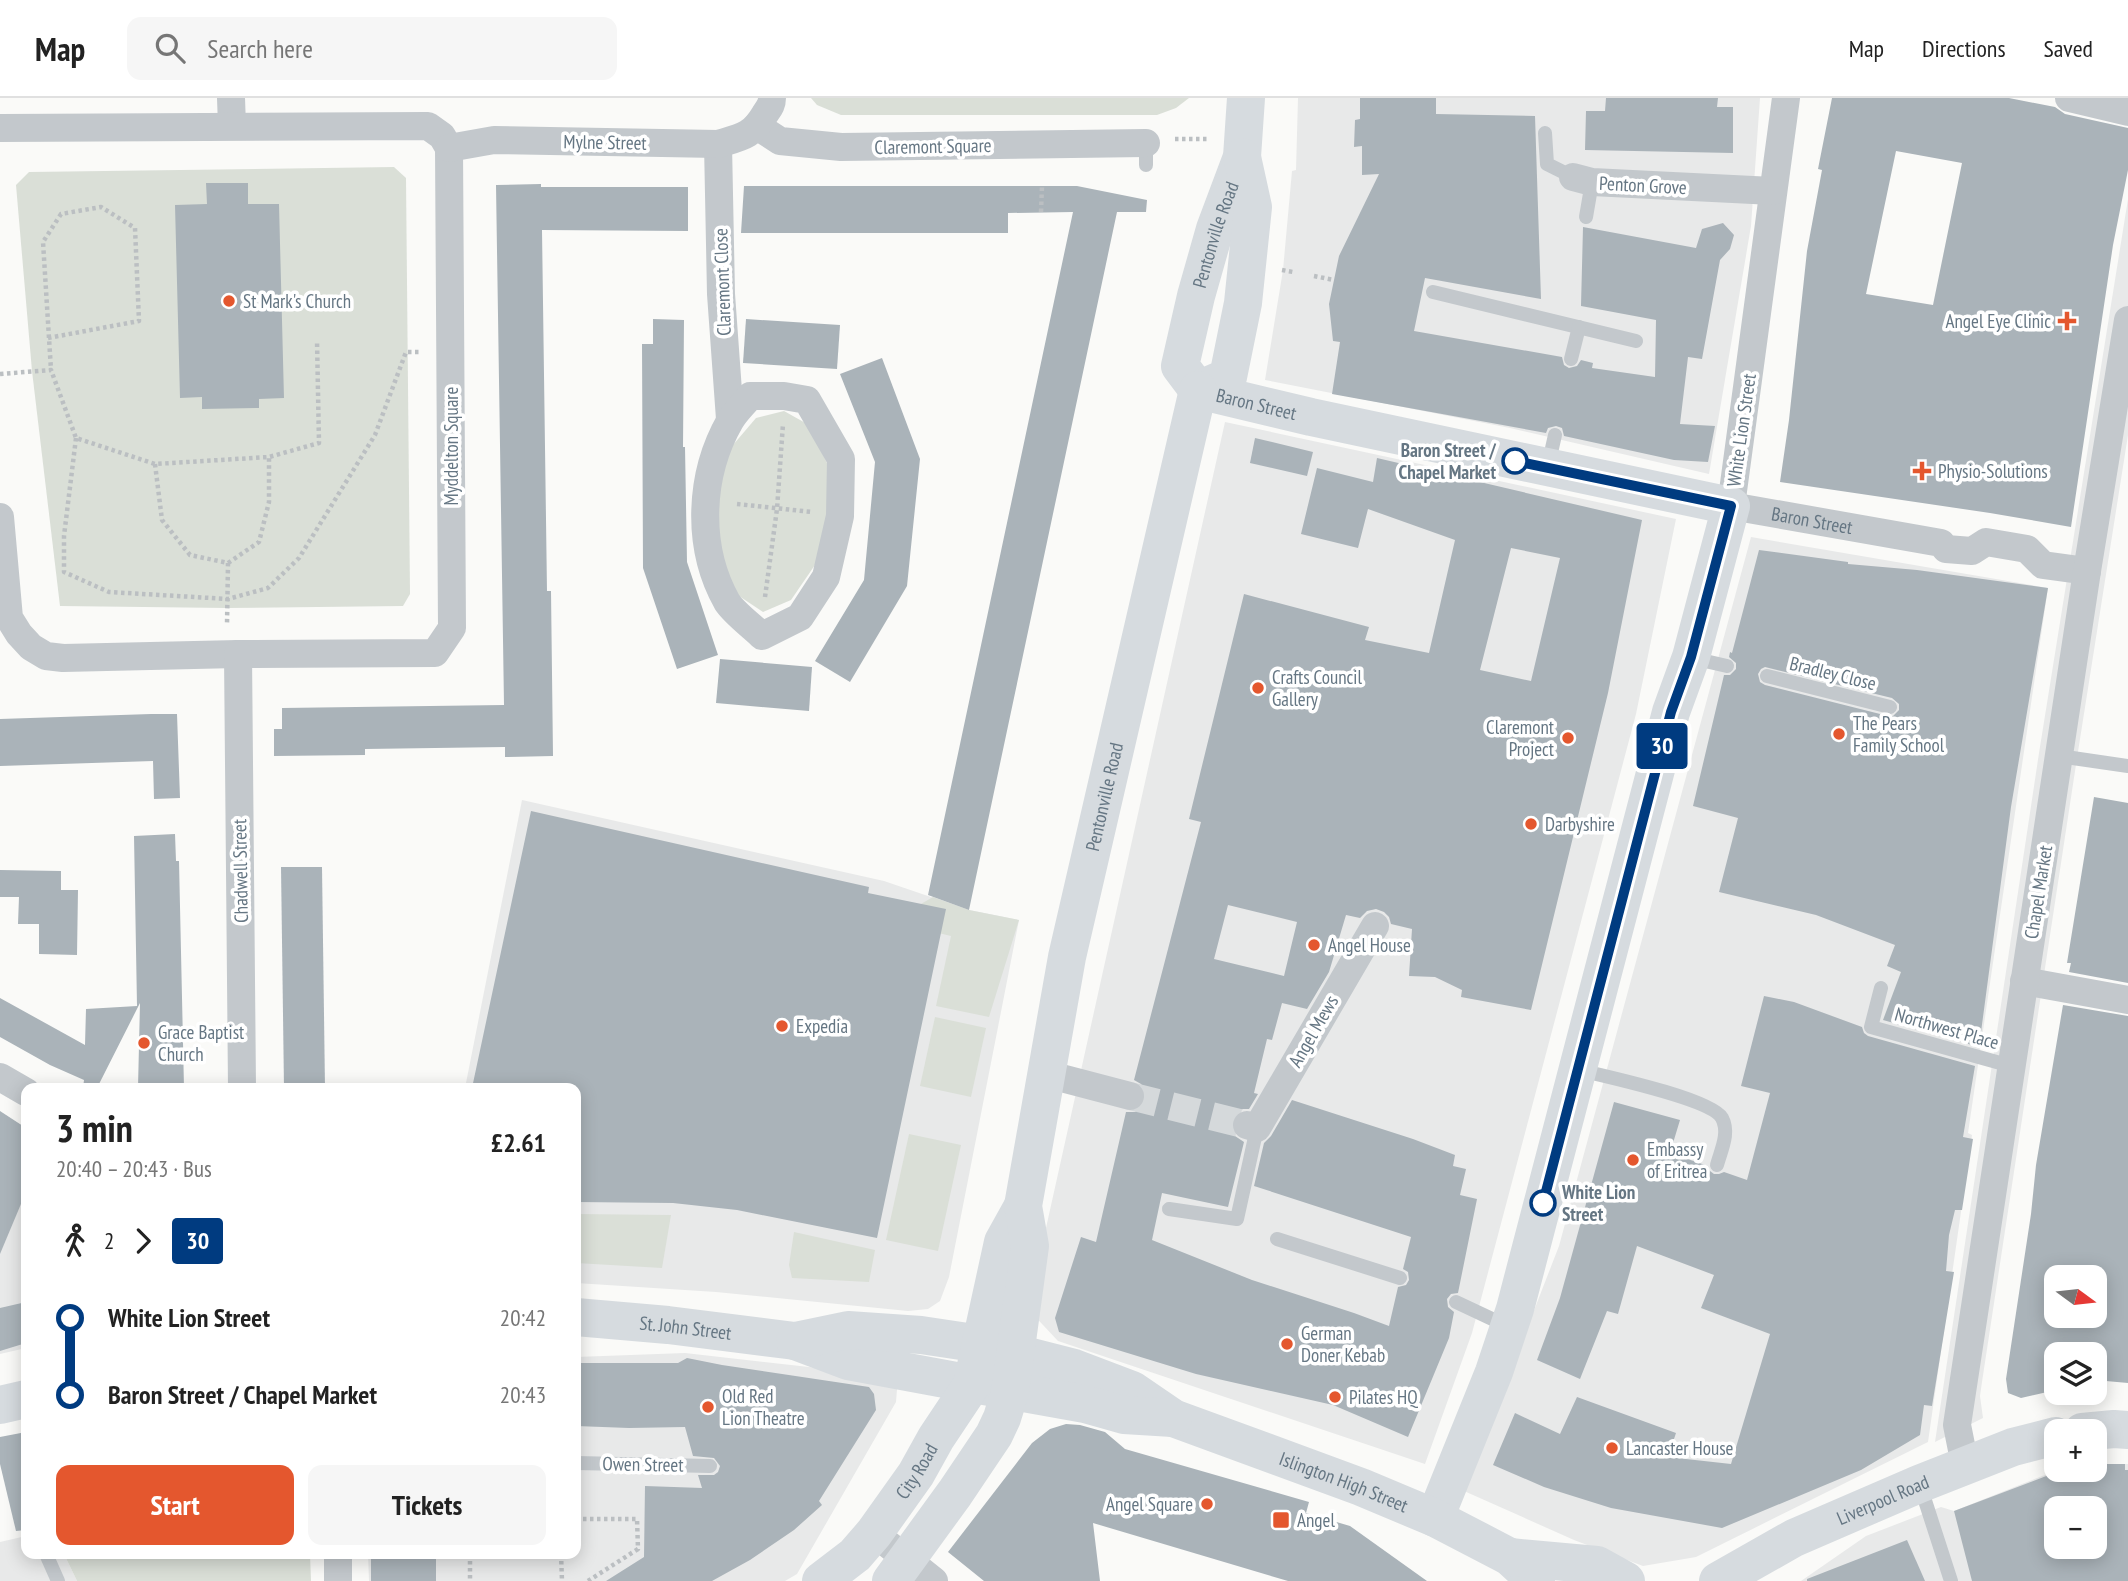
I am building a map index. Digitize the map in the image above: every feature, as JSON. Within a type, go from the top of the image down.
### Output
[{"type":"main road","name":"Pentonville Road","points":[[999,1348],[1030,1246],[1023,1206],[1067,957],[1198,390],[1228,377],[1238,331],[1253,208],[1243,147],[1246,98]]},
{"type":"main road","name":"Baron Street","points":[[1198,390],[1552,451],[1731,506]]},
{"type":"main road","name":"White Lion Street","points":[[1435,1518],[1494,1372],[1509,1326],[1671,712],[1709,662],[1731,506]]},
{"type":"main road","name":"St. John Street","points":[[581,1317],[795,1341],[848,1361],[1010,1392]]},
{"type":"main road","name":"St. John Street","points":[[795,1341],[848,1330],[921,1335],[999,1348]]},
{"type":"main road","name":"City Road","points":[[822,1581],[855,1555],[874,1533],[916,1474],[972,1384],[999,1348]]},
{"type":"main road","points":[[911,1574],[955,1493],[1002,1418],[1010,1392],[999,1348]]},
{"type":"main road","name":"Islington High Street","points":[[999,1348],[1074,1368],[1132,1390],[1173,1418],[1361,1487],[1435,1518],[1523,1569]]},
{"type":"main road","name":"Islington High Street","points":[[1010,1392],[1085,1404],[1124,1415],[1173,1418]]},
{"type":"main road","points":[[0,1405],[21,1400]]},
{"type":"main road","points":[[2107,1430],[2128,1430]]},
{"type":"main road","name":"Liverpool Road","points":[[1718,1581],[1794,1538],[1965,1465],[2013,1447],[2044,1439]]},
{"type":"main road","points":[[1523,1569],[1597,1565],[1626,1581]]},
{"type":"street","points":[[231,98],[232,126]]},
{"type":"street","points":[[758,127],[772,103],[772,98]]},
{"type":"street","name":"White Lion Street","points":[[1731,506],[1786,98]]},
{"type":"street","points":[[2069,98],[2128,112]]},
{"type":"street","points":[[0,128],[428,126],[442,136],[449,148]]},
{"type":"street","name":"Mylne Street","points":[[449,148],[494,140],[718,144],[748,135],[758,127]]},
{"type":"street","name":"Claremont Square","points":[[758,127],[780,141],[841,147],[1146,154]]},
{"type":"street","name":"Claremont Close","points":[[718,144],[721,294],[730,419]]},
{"type":"street","name":"Myddelton Square","points":[[0,517],[9,618],[31,647],[46,656],[63,659],[237,654],[435,653],[452,628],[449,148]]},
{"type":"street","name":"Penton Grove","points":[[1583,180],[1773,191]]},
{"type":"street","name":"Chapel Market","points":[[1965,1465],[1957,1425],[2087,571],[2128,320]]},
{"type":"street","name":"Claremont Close","points":[[750,396],[784,396],[807,400],[841,458],[841,516],[826,578],[800,617],[762,636],[728,604],[708,555],[704,505],[713,459],[730,419],[750,396]]},
{"type":"street","name":"Baron Street","points":[[1731,506],[1941,543],[1946,549],[1972,551],[1986,542],[2027,549],[2043,565],[2087,571]]},
{"type":"street","name":"Chadwell Street","points":[[237,654],[242,1083]]},
{"type":"street","name":"Angel Mews","points":[[1252,1127],[1375,926]]},
{"type":"street","points":[[2024,981],[2128,1000]]},
{"type":"street","points":[[1045,1074],[1130,1096]]},
{"type":"street","points":[[0,1077],[21,1089]]},
{"type":"street","points":[[874,1533],[911,1574]]},
{"type":"street","points":[[338,1559],[338,1581]]},
{"type":"lane","name":"Penton Grove","points":[[1545,133],[1547,164],[1583,180]]},
{"type":"lane","points":[[1583,180],[1586,217]]},
{"type":"lane","points":[[1433,292],[1636,341]]},
{"type":"lane","points":[[1572,359],[1579,327]]},
{"type":"lane","name":"Bradley Close","points":[[1767,676],[1890,707]]},
{"type":"lane","points":[[2059,756],[2128,766]]},
{"type":"lane","name":"Northwest Place","points":[[1881,988],[1871,1027],[2011,1066]]},
{"type":"lane","points":[[1577,1070],[1707,1105],[1720,1115],[1725,1125],[1725,1140],[1717,1165]]},
{"type":"lane","points":[[1170,1209],[1237,1219],[1252,1127]]},
{"type":"lane","points":[[1277,1239],[1400,1278]]},
{"type":"lane","points":[[1456,1302],[1509,1326]]},
{"type":"lane","name":"Owen Street","points":[[581,1463],[710,1466]]},
{"type":"lane","points":[[1919,1484],[1951,1581]]},
{"type":"lane","points":[[48,1559],[58,1581]]},
{"type":"path","points":[[1146,154],[1159,140],[1243,147]]},
{"type":"path","points":[[1041,212],[1042,186]]},
{"type":"path","points":[[48,338],[139,321],[135,228],[101,207],[61,214],[43,242],[48,338],[51,370],[76,438],[64,536],[64,572],[109,592],[228,599],[268,588],[299,558],[375,435],[406,352],[450,353]]},
{"type":"path","points":[[1283,270],[1293,272]]},
{"type":"path","points":[[1314,276],[1334,280]]},
{"type":"path","points":[[76,438],[155,464],[269,457],[318,443],[317,340]]},
{"type":"path","points":[[0,374],[51,370]]},
{"type":"path","points":[[762,636],[777,509],[784,396]]},
{"type":"path","points":[[155,464],[162,520],[190,555],[228,563],[259,542],[269,502],[269,457]]},
{"type":"path","points":[[704,505],[718,502],[841,516]]},
{"type":"path","points":[[227,608],[228,563]]},
{"type":"path","points":[[581,1519],[637,1519],[638,1549],[588,1581]]},
{"type":"path","points":[[470,1559],[470,1581]]},
{"type":"path","points":[[561,1559],[562,1581]]},
{"type":"shaded area","points":[[811,98],[1189,98],[1176,108],[1157,115],[841,115],[817,105]]},
{"type":"shaded area","points":[[1298,98],[1760,98],[1751,226],[1709,474],[1510,428],[1265,380],[1283,270],[1292,171],[1296,170]]},
{"type":"shaded area","points":[[394,167],[406,178],[410,594],[403,606],[60,606],[32,371],[16,185],[29,172]]},
{"type":"shaded area","points":[[2128,199],[2128,435],[1982,1382],[1980,1396],[1983,1418],[1935,1442],[2039,753]]},
{"type":"shaded area","points":[[784,411],[809,425],[827,463],[827,514],[817,562],[791,600],[763,612],[736,594],[718,550],[718,502],[727,452],[756,418]]},
{"type":"shaded area","points":[[1225,422],[1676,519],[1636,714],[1472,1333],[1425,1464],[1058,1341],[1028,1309]]},
{"type":"shaded area","points":[[1751,537],[2048,588],[1968,1133],[1972,1135],[1928,1442],[1696,1557],[1643,1566],[1574,1540],[1464,1491],[1559,1246]]},
{"type":"shaded area","points":[[522,800],[884,881],[969,910],[1019,920],[949,1277],[940,1301],[928,1309],[908,1311],[716,1292],[581,1283],[581,1083],[466,1083]]},
{"type":"shaded area","points":[[933,897],[969,910],[1019,920],[989,1017],[936,1006],[951,936],[922,929],[907,912]]},
{"type":"shaded area","points":[[935,1017],[986,1028],[971,1097],[920,1086]]},
{"type":"shaded area","points":[[0,1112],[21,1125],[21,1349],[0,1354]]},
{"type":"shaded area","points":[[909,1134],[961,1145],[938,1251],[886,1240]]},
{"type":"shaded area","points":[[581,1214],[671,1215],[662,1268],[581,1263]]},
{"type":"shaded area","points":[[794,1232],[875,1250],[869,1282],[792,1278],[789,1265]]},
{"type":"shaded area","points":[[685,1353],[898,1377],[896,1402],[797,1574],[785,1581],[369,1581],[368,1559],[581,1559],[581,1357]]},
{"type":"shaded area","points":[[2107,1464],[2128,1464],[2128,1581],[1801,1581],[1866,1536],[1941,1507],[1954,1511],[2042,1476],[2044,1482],[2107,1482]]},
{"type":"shaded area","points":[[21,1537],[21,1559],[66,1559],[77,1581],[0,1581],[0,1542]]},
{"type":"shaded area","points":[[66,1559],[310,1559],[311,1581],[77,1581]]},
{"type":"building","points":[[1360,98],[1436,98],[1436,114],[1535,116],[1541,299],[1425,278],[1414,331],[1562,357],[1564,365],[1569,368],[1577,366],[1581,360],[1593,363],[1592,368],[1655,377],[1656,320],[1581,306],[1583,227],[1696,248],[1702,229],[1723,223],[1734,235],[1730,249],[1720,260],[1702,359],[1688,357],[1680,424],[1715,426],[1708,462],[1674,460],[1564,436],[1562,428],[1556,426],[1548,428],[1546,433],[1332,394],[1340,342],[1333,341],[1329,304],[1339,256],[1379,174],[1362,175],[1362,146],[1354,147],[1355,120],[1360,119]]},
{"type":"building","points":[[1606,98],[1718,98],[1717,107],[1733,107],[1733,153],[1585,150],[1586,111],[1605,111]]},
{"type":"building","points":[[1832,98],[2009,98],[2055,107],[2065,114],[2128,128],[2128,170],[2113,245],[2071,527],[1780,482],[1807,251],[1822,170],[1818,169]],"holes":[[[1896,151],[1962,163],[1933,305],[1866,294]]]},
{"type":"building","name":"St Mark's Church","points":[[206,183],[248,183],[248,204],[279,204],[284,398],[259,399],[259,408],[202,409],[202,397],[180,398],[175,205],[207,204]]},
{"type":"building","points":[[541,184],[541,187],[688,187],[688,231],[542,230],[547,591],[551,591],[553,756],[505,757],[505,747],[365,749],[365,755],[274,756],[274,729],[282,729],[282,708],[504,705],[496,185]]},
{"type":"building","points":[[744,186],[1077,186],[1147,200],[1146,212],[1117,212],[969,910],[928,895],[1073,212],[1008,213],[1008,233],[741,233]]},
{"type":"building","points":[[653,319],[684,320],[683,447],[687,562],[718,655],[677,669],[643,568],[642,344],[653,344]]},
{"type":"building","points":[[746,319],[840,325],[837,369],[743,363]]},
{"type":"building","points":[[882,358],[920,459],[907,586],[850,682],[815,661],[864,580],[875,462],[840,374]]},
{"type":"building","points":[[1255,438],[1313,452],[1307,476],[1250,463]]},
{"type":"building","points":[[1377,458],[1642,520],[1608,693],[1531,1010],[1461,997],[1462,990],[1435,977],[1409,976],[1412,929],[1391,924],[1384,912],[1376,909],[1367,911],[1360,918],[1346,915],[1329,972],[1307,1009],[1282,1003],[1272,1040],[1267,1039],[1254,1093],[1258,1094],[1249,1109],[1236,1112],[1231,1120],[1235,1136],[1244,1142],[1228,1207],[1162,1193],[1152,1240],[1252,1280],[1389,1326],[1398,1287],[1406,1285],[1409,1280],[1408,1272],[1403,1269],[1411,1237],[1254,1186],[1264,1143],[1292,1100],[1455,1155],[1453,1166],[1466,1169],[1460,1195],[1477,1199],[1458,1293],[1451,1294],[1447,1299],[1448,1307],[1454,1312],[1449,1338],[1408,1437],[1333,1405],[1196,1374],[1059,1332],[1055,1318],[1081,1237],[1096,1242],[1126,1112],[1135,1112],[1146,1101],[1146,1091],[1134,1080],[1201,822],[1189,819],[1244,594],[1369,627],[1365,640],[1429,653],[1455,540],[1368,509],[1358,548],[1301,534],[1317,468],[1373,482]],"holes":[[[1511,548],[1560,558],[1531,681],[1480,670]],[[1228,905],[1297,922],[1284,976],[1214,959]]]},
{"type":"building","points":[[1759,550],[1848,564],[1917,570],[2048,588],[2011,807],[1979,1047],[1883,1020],[1901,972],[1887,966],[1895,945],[1816,915],[1719,892],[1738,818],[1693,806],[1724,675],[1730,675],[1736,669],[1736,663],[1729,657],[1730,652],[1732,653]],"holes":[[[1765,667],[1892,698],[1899,704],[1899,710],[1893,716],[1888,716],[1765,685],[1760,682],[1758,674]]]},
{"type":"building","points":[[720,659],[812,667],[809,711],[716,703]]},
{"type":"building","points":[[177,714],[180,798],[154,799],[153,761],[0,766],[0,719]]},
{"type":"building","points":[[2094,797],[2128,803],[2128,983],[2069,972],[2071,963],[2067,963]]},
{"type":"building","points":[[531,811],[869,887],[868,893],[946,909],[877,1238],[737,1210],[673,1203],[581,1202],[581,1083],[473,1083]]},
{"type":"building","points":[[175,834],[176,861],[179,861],[184,1083],[138,1083],[140,1003],[100,1083],[84,1083],[84,1080],[50,1065],[0,1037],[0,998],[85,1045],[86,1009],[137,1006],[134,836]]},
{"type":"building","points":[[281,867],[322,867],[325,1083],[284,1083]]},
{"type":"building","points":[[0,870],[61,871],[61,890],[78,890],[77,955],[39,954],[39,924],[18,924],[19,897],[0,897]]},
{"type":"building","points":[[1764,996],[1794,1002],[1862,1027],[1868,1036],[1975,1066],[1963,1137],[1973,1139],[1962,1210],[1955,1210],[1949,1235],[1946,1271],[1954,1272],[1932,1406],[1924,1405],[1920,1435],[1861,1470],[1722,1528],[1611,1508],[1544,1487],[1493,1465],[1515,1413],[1560,1434],[1577,1397],[1676,1433],[1668,1457],[1731,1464],[1770,1334],[1701,1308],[1714,1275],[1637,1246],[1618,1314],[1607,1311],[1580,1379],[1537,1360],[1560,1298],[1614,1102],[1680,1120],[1670,1153],[1708,1166],[1714,1174],[1724,1172],[1747,1180],[1770,1093],[1741,1086]]},
{"type":"building","points":[[2063,1005],[2128,1016],[2128,1383],[2107,1381],[2107,1342],[2044,1342],[2044,1393],[2021,1398],[2008,1393],[2006,1379],[2036,1165]]},
{"type":"building","points":[[0,1111],[21,1125],[21,1204],[0,1254]]},
{"type":"building","points":[[21,1303],[21,1345],[0,1351],[0,1308]]},
{"type":"building","points":[[687,1358],[869,1387],[874,1394],[876,1410],[819,1501],[822,1505],[794,1530],[750,1560],[712,1581],[606,1581],[644,1557],[645,1486],[702,1488],[698,1475],[714,1475],[720,1466],[714,1458],[693,1456],[685,1427],[581,1426],[581,1363],[678,1363]]},
{"type":"building","name":"Angel Square","points":[[1066,1424],[1105,1432],[1125,1449],[1309,1502],[1306,1513],[1350,1526],[1427,1581],[1288,1581],[1093,1523],[1100,1581],[984,1581],[948,1552],[1032,1443],[1050,1429]]},
{"type":"building","points":[[21,1433],[21,1530],[16,1531],[0,1464],[0,1437]]},
{"type":"building","points":[[2107,1464],[2125,1464],[2125,1470],[2128,1470],[2128,1581],[1972,1581],[1954,1511],[2044,1477],[2044,1482],[2107,1482]]},
{"type":"building","points":[[1907,1540],[1925,1581],[1807,1581],[1807,1579]]},
{"type":"building","points":[[371,1559],[436,1559],[436,1581],[371,1581]]},
{"type":"tunnel","points":[[1130,1096],[1247,1125]]},
{"type":"bus line","name":"30","points":[[1515,461],[1731,506],[1691,657],[1671,712],[1543,1203]]},
{"type":"place","name":"St Mark's Church","points":[[229,301]]},
{"type":"place","name":"Angel Eye Clinic","points":[[2067,321]]},
{"type":"place","name":"Baron Street / Chapel Market","points":[[1515,461]]},
{"type":"place","name":"Physio-Solutions","points":[[1922,471]]},
{"type":"place","name":"Crafts Council Gallery","points":[[1258,688]]},
{"type":"place","name":"The Pears Family School","points":[[1839,734]]},
{"type":"place","name":"Claremont Project","points":[[1568,738]]},
{"type":"place","name":"Darbyshire","points":[[1531,824]]},
{"type":"place","name":"Angel House","points":[[1314,945]]},
{"type":"place","name":"Expedia","points":[[782,1026]]},
{"type":"place","name":"Grace Baptist Church","points":[[144,1043]]},
{"type":"place","name":"Embassy of Eritrea","points":[[1633,1160]]},
{"type":"place","name":"White Lion Street","points":[[1543,1203]]},
{"type":"place","name":"German Doner Kebab","points":[[1287,1344]]},
{"type":"place","name":"Pilates HQ","points":[[1335,1397]]},
{"type":"place","name":"Old Red Lion Theatre","points":[[708,1407]]},
{"type":"place","name":"Lancaster House","points":[[1612,1448]]},
{"type":"place","name":"Angel Square","points":[[1207,1504]]},
{"type":"place","name":"Angel","points":[[1281,1520]]}]
